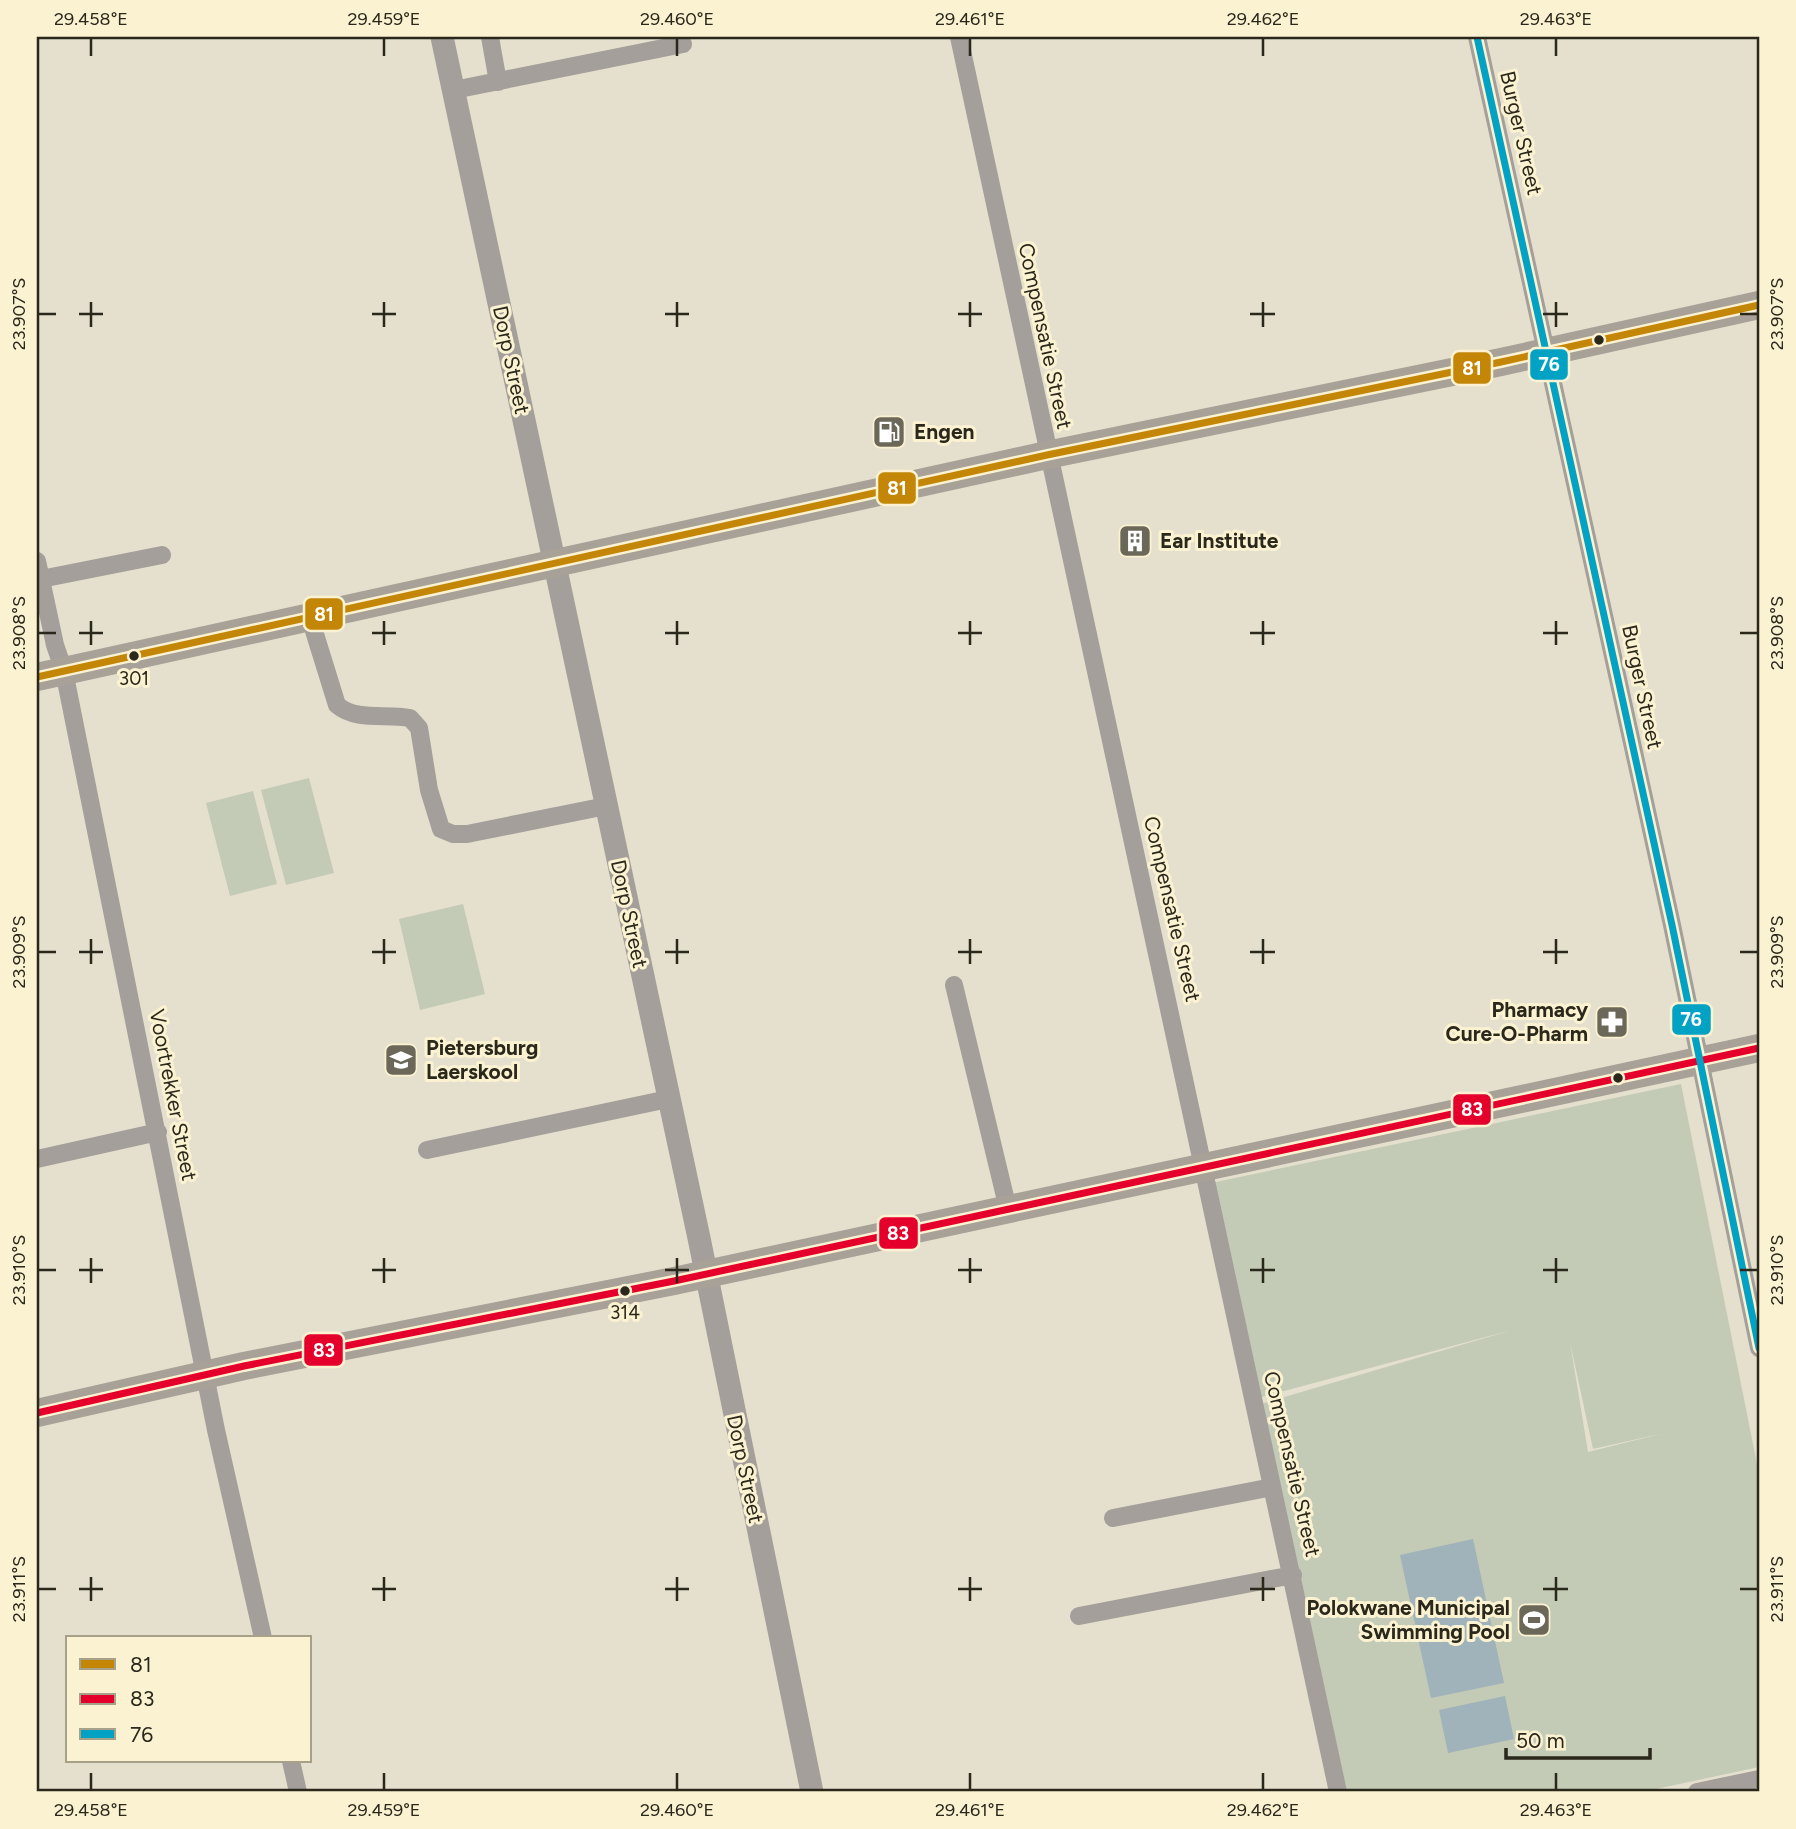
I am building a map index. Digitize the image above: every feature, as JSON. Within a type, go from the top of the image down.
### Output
[{"type":"main road","points":[[37,677],[1046,455],[1759,304]]},
{"type":"main road","points":[[37,1413],[205,1375],[706,1274],[1759,1048]]},
{"type":"street","name":"Dorp Street","points":[[442,37],[706,1274],[812,1792]]},
{"type":"street","points":[[490,37],[498,82]]},
{"type":"street","name":"Compensatie Street","points":[[960,37],[1046,455],[1205,1167],[1338,1792]]},
{"type":"street","name":"Burger Street","points":[[1477,37],[1759,1348]]},
{"type":"street","points":[[454,90],[683,44]]},
{"type":"street","points":[[39,570],[162,555]]},
{"type":"street","name":"Voortrekker Street","points":[[39,570],[64,671],[205,1375],[263,1636]]},
{"type":"street","points":[[310,618],[337,705],[344,711],[360,715],[410,718],[418,728],[434,810],[441,829],[453,834],[467,834],[606,806]]},
{"type":"street","points":[[954,985],[1009,1209]]},
{"type":"street","points":[[427,1150],[668,1099]]},
{"type":"street","points":[[37,1159],[158,1132]]},
{"type":"street","points":[[1113,1518],[1272,1487]]},
{"type":"street","points":[[1079,1616],[1293,1575]]},
{"type":"street","points":[[291,1762],[298,1792]]},
{"type":"street","points":[[1697,1792],[1759,1779]]},
{"type":"green space","points":[[309,778],[334,873],[286,885],[261,790]]},
{"type":"green space","points":[[253,791],[277,884],[230,896],[206,803]]},
{"type":"green space","points":[[463,904],[485,994],[420,1010],[399,919]]},
{"type":"green space","name":"Polokwane Municipal Swimming Pool","points":[[1681,1084],[1759,1474],[1759,1767],[1642,1792],[1347,1792],[1261,1404],[1512,1330],[1258,1398],[1211,1183]],"holes":[[[1570,1342],[1593,1449],[1664,1433],[1588,1452]]]},
{"type":"shaded area","points":[[1473,1539],[1504,1683],[1431,1698],[1400,1555]]},
{"type":"shaded area","points":[[1505,1696],[1514,1739],[1448,1753],[1439,1710]]},
{"type":"transit line","name":"76","points":[[1477,37],[1672,925],[1759,1348]]},
{"type":"transit line","name":"81","points":[[37,677],[1047,455],[1501,362],[1759,305]]},
{"type":"transit line","name":"83","points":[[37,1413],[244,1366],[674,1281],[1759,1048]]},
{"type":"place","name":"Engen","points":[[889,432]]},
{"type":"place","name":"Ear Institute","points":[[1135,541]]},
{"type":"place","name":"301","points":[[134,656]]},
{"type":"place","name":"Pharmacy Cure-O-Pharm","points":[[1612,1022]]},
{"type":"place","name":"Pietersburg Laerskool","points":[[401,1060]]},
{"type":"place","name":"314","points":[[625,1291]]},
{"type":"place","name":"Polokwane Municipal Swimming Pool","points":[[1534,1620]]}]
